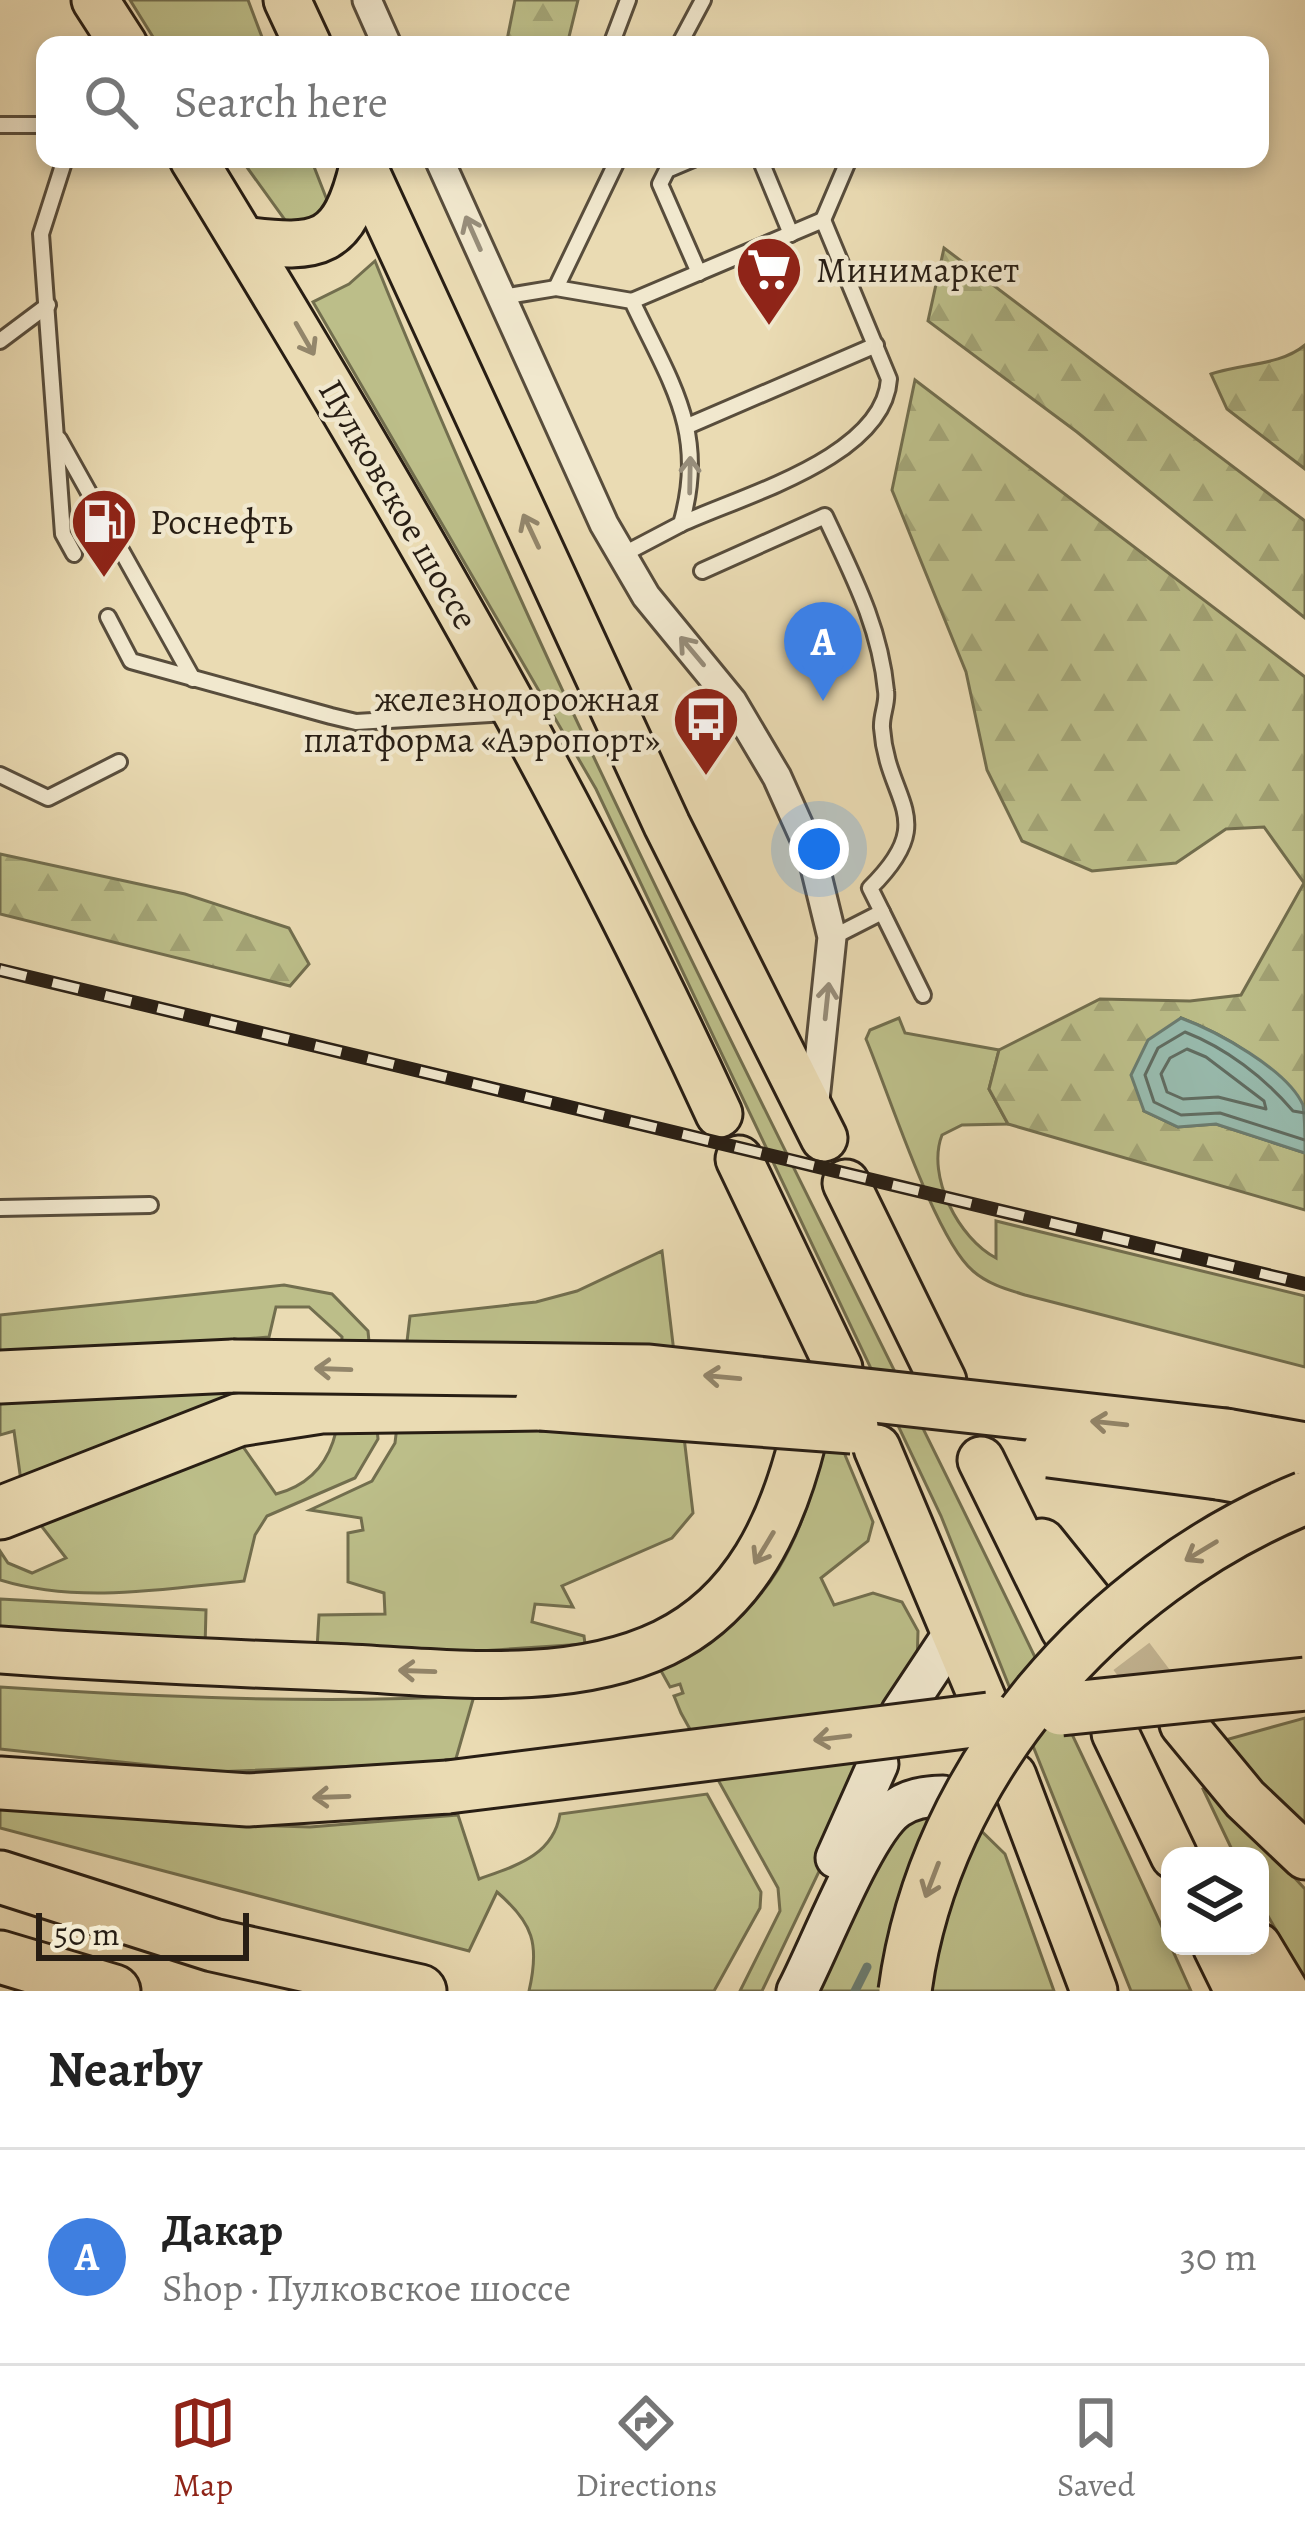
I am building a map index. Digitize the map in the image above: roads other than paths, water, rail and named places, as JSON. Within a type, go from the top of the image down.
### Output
[{"type":"highway","points":[[0,1377],[233,1366],[650,1371],[1222,1454],[1295,1477]]},
{"type":"highway","points":[[0,1513],[204,1430],[320,1407],[541,1404],[1222,1454]]},
{"type":"highway","points":[[905,1991],[922,1907],[946,1843],[1014,1728],[1053,1679],[1144,1589],[1295,1477]]},
{"type":"highway","points":[[1061,1709],[1305,1684]]},
{"type":"highway","points":[[0,1783],[248,1800],[448,1787],[986,1709]]},
{"type":"highway","points":[[0,1877],[250,1952],[420,1991]]},
{"type":"highway","points":[[0,1957],[114,1991]]},
{"type":"main road","points":[[287,0],[304,36]]},
{"type":"main road","name":"Пулковское шоссе","points":[[199,168],[518,712],[719,1114]]},
{"type":"main road","points":[[243,240],[305,246],[324,240],[354,206],[361,168]]},
{"type":"main road","points":[[365,168],[667,826],[819,1128]]},
{"type":"main road","points":[[739,1159],[828,1358]]},
{"type":"main road","points":[[846,1184],[943,1382]]},
{"type":"main road","points":[[0,1649],[466,1672],[604,1663],[665,1642],[722,1602],[772,1537],[803,1439]]},
{"type":"main road","points":[[877,1448],[986,1709]]},
{"type":"main road","points":[[984,1467],[1077,1616]]},
{"type":"main road","points":[[1183,1724],[1245,1798],[1305,1856]]},
{"type":"main road","points":[[1114,1733],[1170,1847]]},
{"type":"main road","points":[[1004,1792],[1037,1837],[1094,1991]]},
{"type":"main road","points":[[1153,1812],[1180,1847]]},
{"type":"main road","points":[[1220,1955],[1238,1991]]},
{"type":"main road","points":[[1263,1955],[1285,1991]]},
{"type":"street","points":[[366,5],[382,36]]},
{"type":"street","points":[[443,168],[622,555],[646,596],[733,701],[778,778],[812,855],[832,937],[819,1128]]},
{"type":"street","points":[[901,1713],[956,1630]]},
{"type":"street","points":[[774,1991],[878,1764]]},
{"type":"street","points":[[797,1991],[875,1833],[895,1809],[916,1798],[943,1796]]},
{"type":"lane","points":[[614,36],[628,0]]},
{"type":"lane","points":[[684,36],[703,0]]},
{"type":"lane","points":[[0,125],[36,125]]},
{"type":"lane","points":[[62,168],[41,234],[63,534],[74,554]]},
{"type":"lane","points":[[556,287],[614,168]]},
{"type":"lane","points":[[672,168],[660,184],[699,273]]},
{"type":"lane","points":[[764,168],[791,234]]},
{"type":"lane","points":[[502,297],[556,287],[632,302],[823,220],[845,168]]},
{"type":"lane","points":[[622,555],[849,448],[887,404],[890,379],[823,220]]},
{"type":"lane","points":[[632,302],[690,424],[690,494],[681,524]]},
{"type":"lane","points":[[0,341],[48,305]]},
{"type":"lane","points":[[690,424],[876,345]]},
{"type":"lane","points":[[56,434],[193,680]]},
{"type":"lane","points":[[702,571],[825,516],[876,625],[887,697],[882,727],[901,785],[906,830],[901,857],[870,888],[922,995]]},
{"type":"lane","points":[[107,617],[131,661],[356,722],[518,712]]},
{"type":"lane","points":[[0,775],[48,798],[119,762]]},
{"type":"lane","points":[[832,937],[882,912]]},
{"type":"lane","points":[[0,1208],[150,1205]]},
{"type":"water","points":[[1181,1018],[1249,1053],[1295,1091],[1303,1105],[1305,1153],[1216,1124],[1178,1127],[1144,1111],[1131,1075],[1148,1040]]},
{"type":"waterway","points":[[855,1991],[867,1967]]},
{"type":"tunnel","points":[[1091,1603],[1181,1722]]},
{"type":"railway","points":[[0,970],[1305,1284]]},
{"type":"place","name":"Минимаркет","points":[[769,328]]},
{"type":"place","name":"Роснефть","points":[[104,580]]},
{"type":"place","name":"Дакар","points":[[823,701]]},
{"type":"place","name":"железнодорожная платформа «Аэропорт»","points":[[706,778]]}]
